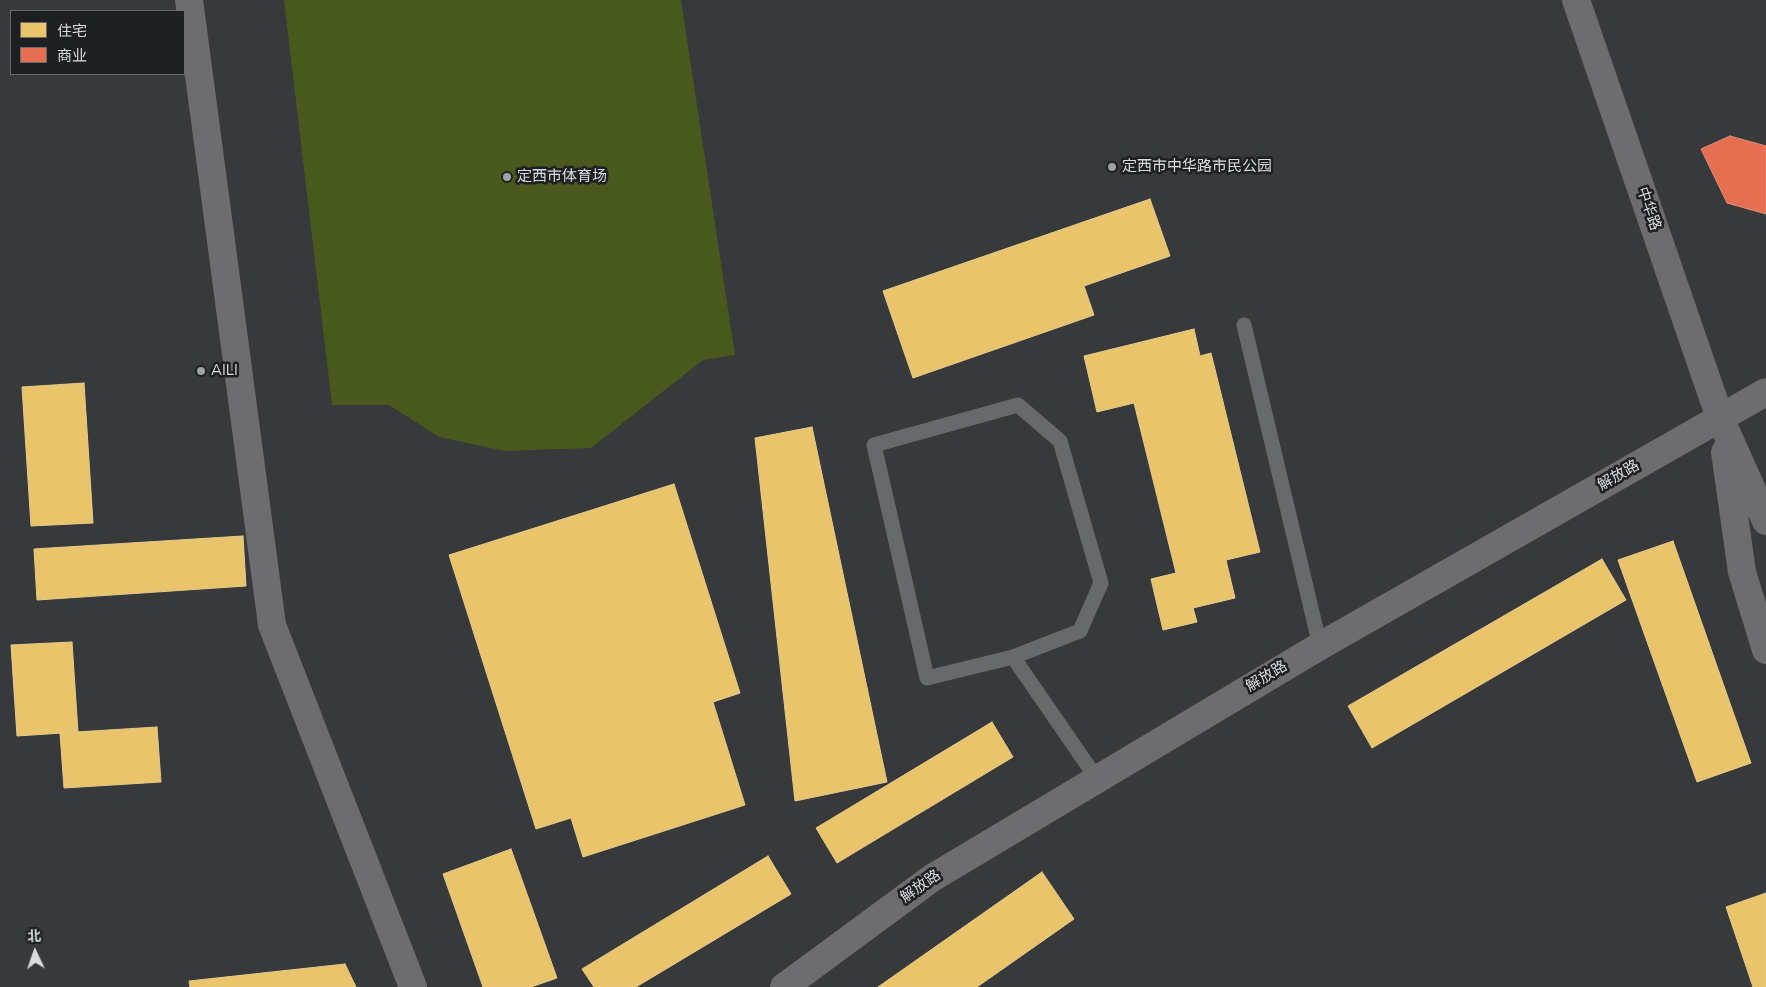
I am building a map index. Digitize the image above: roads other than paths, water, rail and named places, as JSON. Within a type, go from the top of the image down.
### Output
[{"type":"street","points":[[189,0],[272,625],[413,987]]},
{"type":"street","name":"中华路","points":[[1576,0],[1720,418],[1766,521]]},
{"type":"street","name":"解放路","points":[[784,987],[932,878],[1320,646],[1766,392]]},
{"type":"street","name":"中华路","points":[[1720,418],[1742,572],[1766,650]]},
{"type":"lane","points":[[1244,325],[1320,646]]},
{"type":"lane","points":[[1018,405],[1060,441],[1101,583],[1080,631],[1013,657],[927,678],[874,445],[1018,405]]},
{"type":"lane","points":[[1013,657],[1097,779]]},
{"type":"place","name":"定西市中华路市民公园","points":[[1112,167]]},
{"type":"place","name":"定西市体育场","points":[[507,177]]},
{"type":"place","name":"AILI","points":[[201,371]]}]
